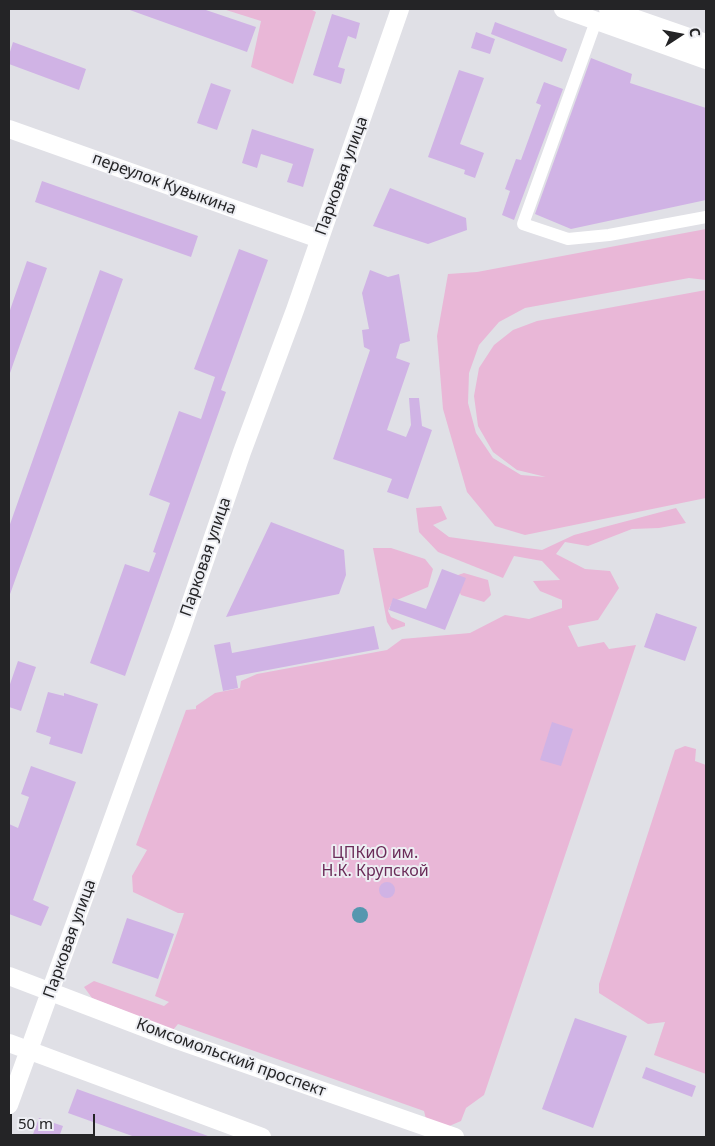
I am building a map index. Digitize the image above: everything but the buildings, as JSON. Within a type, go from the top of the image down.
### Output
[{"type":"main road","name":"Парковая улица","points":[[9,1105],[400,9]]},
{"type":"main road","points":[[563,9],[602,15],[706,43]]},
{"type":"main road","points":[[602,15],[706,60]]},
{"type":"main road","name":"переулок Кувыкина","points":[[9,129],[319,239]]},
{"type":"main road","name":"Комсомольский проспект","points":[[9,976],[174,1039],[455,1137]]},
{"type":"main road","points":[[9,1044],[262,1137]]},
{"type":"street","points":[[602,15],[523,224],[568,240],[609,235],[706,217]]},
{"type":"green space","points":[[223,9],[310,9],[316,12],[293,84],[251,67],[261,21]]},
{"type":"green space","points":[[706,229],[706,280],[689,278],[525,308],[499,322],[479,345],[469,373],[468,403],[476,433],[493,458],[521,475],[546,477],[517,470],[493,452],[478,426],[474,396],[479,368],[494,345],[513,330],[537,321],[706,290],[706,498],[525,535],[495,526],[467,492],[443,409],[437,336],[448,274],[477,272]]},
{"type":"green space","name":"ЦПКиО им. Н.К. Крупской","points":[[441,506],[447,519],[433,525],[449,537],[542,550],[574,535],[676,508],[686,523],[659,528],[632,529],[588,546],[565,542],[556,554],[585,569],[610,571],[619,588],[598,620],[568,626],[578,647],[604,642],[609,649],[636,645],[484,1095],[466,1108],[461,1121],[447,1127],[426,1119],[424,1111],[178,1024],[173,1030],[92,998],[84,987],[94,981],[164,1006],[169,1002],[155,996],[184,913],[178,913],[133,892],[132,876],[147,850],[136,845],[186,710],[196,709],[196,706],[215,693],[240,688],[241,681],[257,674],[387,650],[402,639],[470,633],[505,615],[529,619],[562,608],[562,600],[540,591],[533,581],[560,580],[542,561],[514,556],[503,578],[438,552],[419,532],[416,508]]},
{"type":"green space","points":[[373,548],[391,548],[425,559],[433,569],[428,587],[392,602],[388,611],[391,617],[405,623],[405,626],[392,630],[387,622]]},
{"type":"green space","points":[[464,573],[488,580],[491,595],[484,602],[461,595],[452,577]]},
{"type":"green space","points":[[685,746],[696,749],[695,761],[706,765],[706,1074],[654,1055],[665,1022],[648,1024],[599,993],[599,984],[675,750]]},
{"type":"water","points":[[360,907],[366,909],[368,915],[366,921],[360,923],[354,921],[352,915],[354,909]]}]
